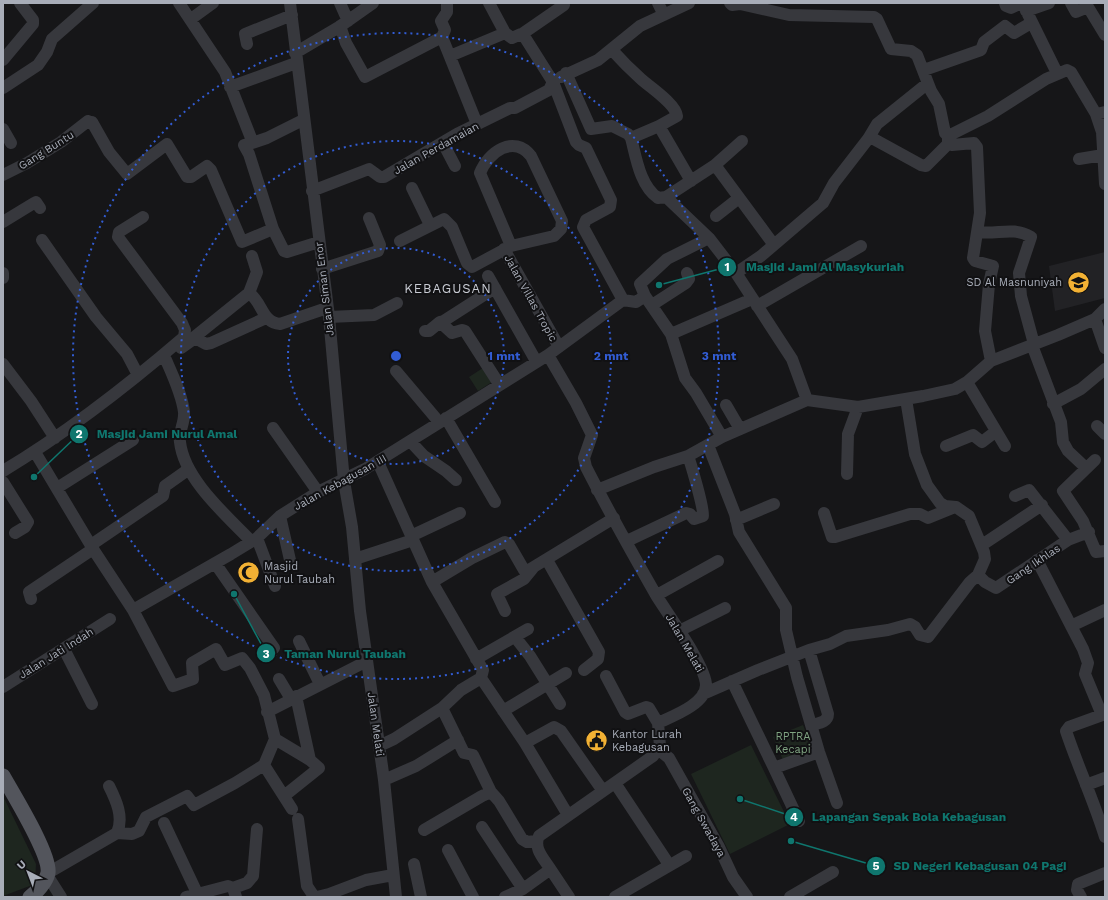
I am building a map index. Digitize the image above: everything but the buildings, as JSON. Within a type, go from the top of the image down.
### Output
[{"type":"main road","points":[[3,776],[37,839],[47,864],[48,874],[38,890],[30,897]]},
{"type":"street","points":[[3,60],[33,24],[33,20],[20,3]]},
{"type":"street","points":[[3,88],[38,65],[47,52],[52,39],[93,3]]},
{"type":"street","points":[[179,3],[219,62],[252,142]]},
{"type":"street","points":[[191,20],[213,3]]},
{"type":"street","points":[[340,3],[346,44],[365,77],[442,37],[445,30],[441,21],[447,12],[447,3]]},
{"type":"street","points":[[230,87],[296,58],[373,3]]},
{"type":"street","points":[[490,3],[504,33],[512,38],[522,34],[564,5]]},
{"type":"street","points":[[658,3],[664,15]]},
{"type":"street","name":"Jalan Perdamaian","points":[[312,191],[369,170],[380,177],[384,177],[477,124],[510,108],[515,108],[549,90],[553,82],[566,73],[598,60],[612,50],[635,29],[689,3]]},
{"type":"street","points":[[1005,3],[1006,6],[1011,8],[1021,3],[1057,73]]},
{"type":"street","points":[[1026,11],[1049,3]]},
{"type":"street","points":[[1071,3],[1076,12],[1088,7],[1101,19],[1105,35]]},
{"type":"street","points":[[737,4],[789,15],[831,9],[874,16],[886,35],[890,47],[895,50],[915,52],[939,104],[948,140],[952,145],[976,143],[980,213],[973,260],[993,266],[985,331],[991,360]]},
{"type":"street","points":[[247,44],[245,34],[291,9]]},
{"type":"street","name":"Jalan Siman Enor","points":[[291,9],[303,120],[328,312],[344,481]]},
{"type":"street","points":[[924,70],[981,50],[984,42],[1005,26],[1014,33],[1031,23]]},
{"type":"street","points":[[450,56],[504,33]]},
{"type":"street","points":[[522,34],[553,82],[576,142],[586,148],[611,204],[610,207],[586,220],[583,228],[623,300],[636,302],[649,300],[686,283],[688,278],[687,273]]},
{"type":"street","points":[[442,37],[477,124]]},
{"type":"street","points":[[612,50],[641,79],[660,94],[676,112],[677,116],[659,126],[631,138]]},
{"type":"street","points":[[870,137],[921,165],[926,166],[948,140],[1057,73],[1067,70],[1071,72],[1101,113],[1105,184]]},
{"type":"street","points":[[566,73],[591,129],[612,126],[628,134],[631,138],[642,175],[649,189],[658,198],[666,197],[716,165],[742,141]]},
{"type":"street","points":[[736,273],[774,245],[823,203],[834,183],[846,170],[870,137],[877,124],[928,83]]},
{"type":"street","points":[[303,120],[266,138],[244,145],[249,154],[273,228],[286,252],[319,242]]},
{"type":"street","name":"Gang Buntu","points":[[3,176],[90,122],[109,152],[127,174],[167,144],[187,177],[191,177],[204,167],[209,167],[242,242],[273,228]]},
{"type":"street","points":[[659,126],[691,181]]},
{"type":"street","points":[[3,129],[11,143]]},
{"type":"street","points":[[443,143],[455,166]]},
{"type":"street","points":[[400,241],[440,219],[448,221],[467,263],[472,267],[508,247],[554,236],[561,229],[562,221],[531,156],[526,150],[508,147],[497,150],[490,156],[480,173],[508,247]]},
{"type":"street","points":[[1079,159],[1104,152]]},
{"type":"street","points":[[716,165],[774,245]]},
{"type":"street","points":[[412,188],[430,225]]},
{"type":"street","points":[[666,197],[711,229],[754,303],[780,338],[792,359],[807,400]]},
{"type":"street","points":[[722,437],[696,392],[685,378],[670,334],[640,285],[641,282],[667,259],[711,229],[739,198]]},
{"type":"street","points":[[3,222],[36,202],[40,208]]},
{"type":"street","points":[[5,467],[35,452],[104,403],[186,334],[182,323],[118,237],[120,232],[143,217]]},
{"type":"street","points":[[322,269],[378,251],[380,245],[369,218]]},
{"type":"street","points":[[977,232],[992,234],[1010,230],[1031,238],[1019,273],[1021,296],[1033,345],[1053,404],[1061,422],[1063,442],[1068,451],[1086,468]]},
{"type":"street","points":[[42,240],[96,317],[127,354],[138,375]]},
{"type":"street","points":[[670,334],[754,303],[861,246]]},
{"type":"street","name":"Jalan Villas Tropic","points":[[508,247],[559,347]]},
{"type":"street","points":[[104,403],[116,398],[249,293],[257,272],[252,256]]},
{"type":"street","points":[[3,273],[3,278]]},
{"type":"street","points":[[488,276],[536,361]]},
{"type":"street","points":[[425,331],[429,331],[439,322],[442,322],[495,288]]},
{"type":"street","points":[[249,293],[266,318],[274,324],[280,324],[328,312],[374,315],[397,303]]},
{"type":"street","name":"Jalan Kebagusan III","points":[[133,610],[254,539],[280,516],[318,492],[344,481],[378,462],[499,384],[548,355],[623,300]]},
{"type":"street","points":[[597,490],[654,467],[688,456],[722,437],[807,400],[854,406],[906,399],[955,389],[967,382],[991,360],[1033,345],[1094,319],[1105,309]]},
{"type":"street","points":[[192,339],[198,339],[209,344],[266,318]]},
{"type":"street","points":[[1094,319],[1105,348]]},
{"type":"street","points":[[442,322],[452,333],[462,330],[468,333],[499,384]]},
{"type":"street","name":"Jalan Melati","points":[[548,355],[576,403],[592,435],[584,462],[597,490],[657,595],[691,649],[704,676],[706,685],[704,694]]},
{"type":"street","points":[[166,360],[176,382],[184,412],[180,444],[189,469],[198,484],[254,539],[275,586]]},
{"type":"street","points":[[3,364],[31,401],[55,438]]},
{"type":"street","points":[[1053,404],[1081,389],[1105,369]]},
{"type":"street","points":[[396,371],[443,420],[495,502]]},
{"type":"street","points":[[967,382],[1004,446]]},
{"type":"street","points":[[658,723],[683,711],[704,694],[732,681],[792,656],[830,644],[846,636],[888,630],[910,624],[924,637],[928,637],[970,582],[978,575],[985,559],[982,545],[969,516],[956,507],[944,506],[940,503],[927,485],[915,454],[906,399]]},
{"type":"street","points":[[726,405],[740,430]]},
{"type":"street","points":[[847,474],[848,434],[854,406]]},
{"type":"street","points":[[273,428],[312,481],[318,492]]},
{"type":"street","points":[[946,446],[973,435],[982,442],[995,432]]},
{"type":"street","points":[[57,488],[133,440]]},
{"type":"street","points":[[410,441],[424,456],[456,480]]},
{"type":"street","points":[[708,445],[736,520],[739,532],[786,608],[786,630],[792,656],[819,752],[837,803]]},
{"type":"street","points":[[35,452],[92,547],[133,610],[173,686],[193,679],[192,663],[216,650],[225,665],[242,658],[249,666],[264,695],[275,739],[264,765],[194,805],[187,796],[148,816],[139,831],[132,834],[117,834],[48,874],[61,897]]},
{"type":"street","points":[[627,541],[686,513],[694,519],[703,516],[704,511],[688,456]]},
{"type":"street","points":[[378,462],[432,582],[483,670],[482,678],[525,743],[568,815]]},
{"type":"street","points":[[1100,551],[1064,493],[1064,489],[1086,468],[1101,462]]},
{"type":"street","points":[[31,599],[29,592],[163,496],[165,486],[189,469]]},
{"type":"street","name":"Jalan Melati","points":[[344,481],[352,527],[367,661],[384,780],[396,897]]},
{"type":"street","points":[[3,482],[28,522],[25,527],[15,533]]},
{"type":"street","name":"Gang Ikhlas","points":[[1015,496],[1029,490],[1068,540]]},
{"type":"street","points":[[736,520],[774,504]]},
{"type":"street","points":[[982,545],[1042,505]]},
{"type":"street","points":[[824,513],[832,537],[835,537],[910,514],[920,514],[928,518],[956,507]]},
{"type":"street","points":[[356,559],[412,538],[460,513]]},
{"type":"street","points":[[280,516],[290,560]]},
{"type":"street","points":[[432,582],[472,558],[505,542],[509,544],[524,570],[527,571],[614,518]]},
{"type":"street","name":"Gang Ikhlas","points":[[978,575],[985,582],[996,588],[1068,540],[1089,532]]},
{"type":"street","points":[[547,560],[599,652],[598,660],[584,670]]},
{"type":"street","points":[[1037,560],[1088,662],[1085,674],[1104,714],[1066,729],[1080,772],[1101,810],[1105,837]]},
{"type":"street","points":[[657,595],[718,561]]},
{"type":"street","points":[[215,562],[274,648]]},
{"type":"street","points":[[505,611],[497,594],[524,579],[533,568]]},
{"type":"street","points":[[679,631],[725,608]]},
{"type":"street","points":[[1071,626],[1105,610]]},
{"type":"street","name":"Jalan Jati Indah","points":[[3,687],[110,619]]},
{"type":"street","points":[[476,659],[528,629]]},
{"type":"street","points":[[515,637],[530,656],[560,704]]},
{"type":"street","points":[[299,641],[320,684]]},
{"type":"street","points":[[64,649],[92,704]]},
{"type":"street","points":[[809,650],[828,714],[824,721],[812,725]]},
{"type":"street","points":[[268,712],[367,661]]},
{"type":"street","points":[[503,711],[566,673]]},
{"type":"street","points":[[569,897],[537,846],[536,841],[539,836],[653,756],[659,750],[658,723],[650,708],[628,714],[625,712],[606,676]]},
{"type":"street","points":[[379,746],[394,739],[442,708],[461,690],[482,678]]},
{"type":"street","points":[[279,679],[293,698],[310,760]]},
{"type":"street","points":[[732,681],[799,821]]},
{"type":"street","points":[[442,708],[464,753],[472,754],[491,792],[499,801],[522,839],[527,842],[536,841]]},
{"type":"street","points":[[525,743],[554,727],[561,731],[603,791]]},
{"type":"street","points":[[275,739],[310,760],[319,768],[284,796]]},
{"type":"street","points":[[384,780],[416,766],[458,740]]},
{"type":"street","name":"Gang Swadaya","points":[[659,750],[669,758],[733,876],[747,897]]},
{"type":"street","points":[[774,768],[819,752]]},
{"type":"street","points":[[264,765],[295,814],[306,886],[313,896],[317,897],[329,894],[366,880],[393,875]]},
{"type":"street","points":[[1086,785],[1105,778]]},
{"type":"street","points":[[615,783],[666,860]]},
{"type":"street","points":[[109,786],[118,804],[119,824],[117,834]]},
{"type":"street","points":[[424,830],[491,792]]},
{"type":"street","points":[[164,823],[197,893]]},
{"type":"street","points":[[482,827],[523,889]]},
{"type":"street","points":[[186,897],[228,886],[235,893],[247,883],[254,876],[257,829]]},
{"type":"street","points":[[448,850],[473,897]]},
{"type":"street","points":[[615,897],[686,856]]},
{"type":"street","points":[[414,864],[421,897]]},
{"type":"street","points":[[505,897],[523,889],[544,874],[549,867]]},
{"type":"street","points":[[790,897],[833,872]]},
{"type":"street","points":[[1081,897],[1077,890],[1078,884],[1105,873]]},
{"type":"shaded area","name":"SD Al Masnuniyah","points":[[1105,252],[1105,298],[1055,311],[1049,266]]},
{"type":"green space","points":[[486,366],[495,380],[478,391],[469,377]]},
{"type":"green space","name":"RPTRA Kecapi","points":[[803,725],[812,748],[783,760],[773,737]]},
{"type":"green space","points":[[751,745],[790,824],[730,854],[691,774]]},
{"type":"green space","points":[[3,796],[36,864],[35,884],[3,896]]},
{"type":"place","name":"SD Al Masnuniyah","points":[[1078,282]]},
{"type":"place","name":"Masjid Jami Al Masykuriah","points":[[659,285]]},
{"type":"place","name":"Masjid Jami Nurul Amal","points":[[34,477]]},
{"type":"place","name":"Masjid Nurul Taubah","points":[[249,572]]},
{"type":"place","name":"Taman Nurul Taubah","points":[[234,594]]},
{"type":"place","name":"Kantor Lurah Kebagusan","points":[[596,740]]},
{"type":"place","name":"Lapangan Sepak Bola Kebagusan","points":[[740,799]]},
{"type":"place","name":"SD Negeri Kebagusan 04 Pagi","points":[[791,841]]},
{"type":"district","name":"KEBAGUSAN","points":[[448,288]]}]
